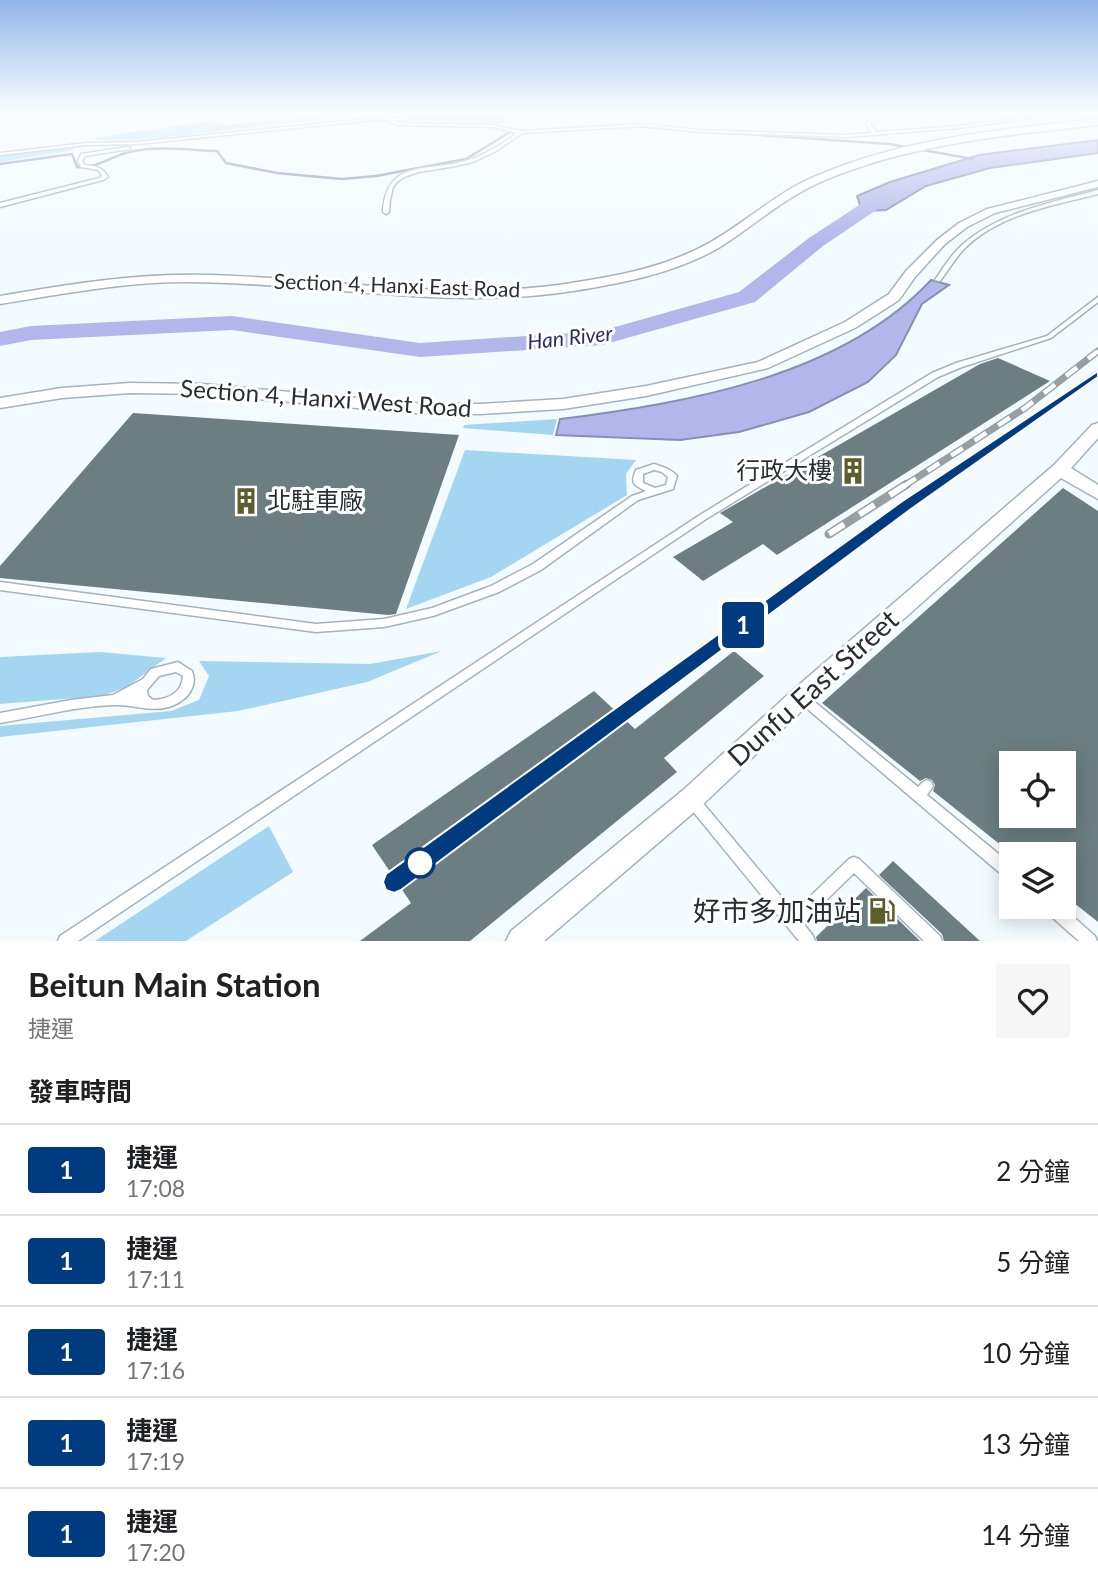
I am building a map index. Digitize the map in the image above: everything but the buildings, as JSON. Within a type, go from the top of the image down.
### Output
[{"type":"street","name":"Section 4, Hanxi East Road","points":[[0,300],[58,290],[183,278],[487,294],[572,287],[689,259],[715,245],[778,200],[816,180],[851,165],[891,156]]},
{"type":"street","name":"Section 4, Hanxi West Road","points":[[0,402],[62,393],[166,388],[413,408],[480,409],[563,404],[646,391],[763,365],[850,326],[894,297],[910,274],[941,242],[963,225],[991,211],[1098,184]]},
{"type":"street","name":"Dunfu East Street","points":[[522,941],[691,799],[801,696],[1060,469],[1098,428]]},
{"type":"street","points":[[1060,469],[1098,493]]},
{"type":"lane","points":[[0,205],[105,177],[99,169],[83,166],[80,161],[82,156]]},
{"type":"lane","points":[[386,212],[390,188],[394,181],[408,175],[467,162],[479,156]]},
{"type":"lane","points":[[937,279],[962,247],[983,231],[1016,214],[1098,192]]},
{"type":"lane","points":[[65,941],[704,517],[935,375],[1049,337],[1098,299]]},
{"type":"lane","points":[[0,586],[316,628],[384,623],[433,612],[495,589],[537,567],[635,498],[666,490],[673,484],[670,473],[654,467],[642,470],[636,476],[638,484],[635,498]]},
{"type":"lane","points":[[638,484],[654,491]]},
{"type":"lane","points":[[0,718],[115,699],[164,704],[179,697],[188,685],[188,674],[178,667],[163,668],[144,683],[115,699]]},
{"type":"lane","points":[[144,683],[142,698],[149,704]]},
{"type":"lane","points":[[801,696],[923,790],[999,862]]},
{"type":"lane","points":[[691,799],[808,941]]},
{"type":"lane","points":[[793,923],[854,864],[934,941]]},
{"type":"lane","points":[[1065,919],[1090,941]]},
{"type":"shaded area","points":[[0,156],[38,156],[0,162]]},
{"type":"shaded area","points":[[976,156],[1077,156],[990,168],[926,186],[886,210],[862,211],[857,196],[890,182]]},
{"type":"shaded area","points":[[931,280],[949,285],[922,304],[896,355],[868,382],[809,412],[739,432],[680,440],[556,435],[560,419],[709,394],[759,380],[807,362],[853,340],[894,313]]},
{"type":"shaded area","points":[[557,419],[553,435],[463,428],[464,425]]},
{"type":"shaded area","points":[[465,450],[636,460],[626,474],[627,495],[491,577],[406,609]]},
{"type":"shaded area","points":[[442,651],[367,682],[238,711],[0,737],[0,726],[171,711],[199,700],[209,676],[199,661],[370,664]]},
{"type":"shaded area","points":[[100,652],[166,658],[127,687],[102,696],[0,704],[0,657]]},
{"type":"shaded area","points":[[269,826],[293,872],[186,941],[95,941]]},
{"type":"waterway","points":[[0,164],[58,156]]},
{"type":"waterway","points":[[73,156],[77,167],[99,164],[118,156]]},
{"type":"waterway","points":[[221,156],[226,163],[277,173],[342,179],[376,176],[471,156]]},
{"type":"waterway","points":[[956,156],[973,159]]},
{"type":"waterway","name":"Han River","points":[[0,339],[31,333],[232,323],[420,350],[602,338],[747,297],[816,242],[888,194],[898,191]]},
{"type":"railway","points":[[904,486],[1025,408],[1098,351]]},
{"type":"railway","points":[[935,486],[1098,374]]},
{"type":"railway","points":[[829,534],[907,484]]},
{"type":"railway","points":[[661,686],[937,484]]},
{"type":"railway","points":[[394,882],[663,684]]},
{"type":"metro line","name":"1","points":[[394,882],[906,505],[1098,374]]},
{"type":"place","name":"行政大樓","points":[[853,471]]},
{"type":"place","name":"北駐車廠","points":[[246,501]]},
{"type":"place","name":"好市多加油站","points":[[882,911]]}]
